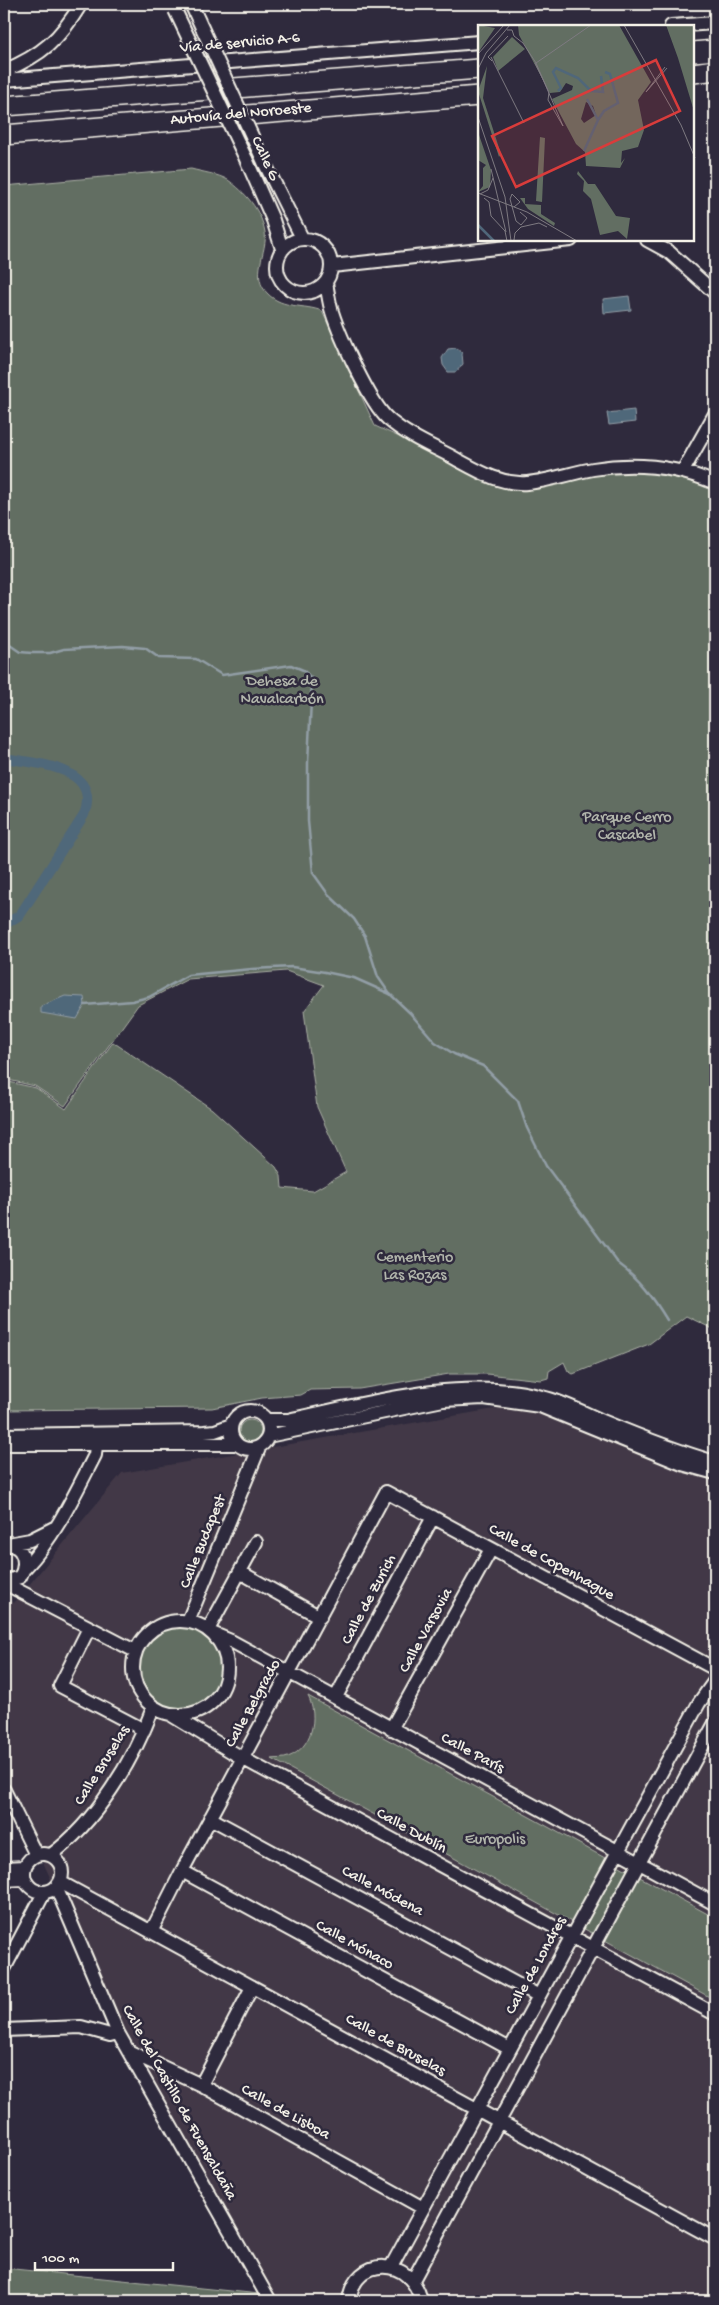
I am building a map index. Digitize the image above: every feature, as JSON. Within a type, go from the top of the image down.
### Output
[{"type":"highway","points":[[694,52],[715,50]]},
{"type":"highway","name":"Autovía del Noroeste","points":[[4,106],[478,69]]},
{"type":"highway","points":[[694,73],[715,70]]},
{"type":"highway","points":[[694,80],[715,77]]},
{"type":"highway","points":[[694,85],[715,83]]},
{"type":"highway","name":"Autovía del Noroeste","points":[[4,135],[478,96]]},
{"type":"highway","points":[[183,120],[200,124],[478,101]]},
{"type":"street","points":[[4,71],[29,61],[46,49],[67,27],[81,4]]},
{"type":"street","name":"Calle G","points":[[191,4],[264,162],[302,238]]},
{"type":"street","name":"Calle G","points":[[174,7],[251,168],[273,220],[282,249]]},
{"type":"street","points":[[686,25],[715,23]]},
{"type":"street","name":"Vía de servicio A-6","points":[[4,80],[478,42]]},
{"type":"street","points":[[332,312],[308,293],[293,291],[282,281],[277,265],[282,249],[291,242],[302,238],[312,239],[324,246],[328,252],[332,266],[326,283],[332,312],[371,398],[381,412],[399,427],[488,476],[504,481],[525,483],[619,465],[642,465],[683,471],[715,483]]},
{"type":"street","points":[[332,266],[562,241]]},
{"type":"street","points":[[649,241],[669,252],[715,294]]},
{"type":"street","points":[[308,293],[326,283]]},
{"type":"street","points":[[683,471],[715,414]]},
{"type":"street","points":[[266,1420],[288,1420],[443,1390],[484,1388],[515,1391],[566,1404],[651,1441],[715,1462]]},
{"type":"street","points":[[268,1436],[443,1400],[484,1398],[540,1406],[673,1460],[715,1473]]},
{"type":"street","points":[[4,1434],[215,1431],[231,1425],[238,1415],[249,1411],[259,1413],[266,1420],[269,1428],[268,1436],[255,1449],[213,1442],[96,1445],[4,1444]]},
{"type":"street","points":[[231,1425],[232,1438],[240,1446],[248,1474]]},
{"type":"street","points":[[4,1583],[20,1577],[42,1551],[95,1455],[96,1445]]},
{"type":"street","name":"Calle Budapest","points":[[188,1621],[260,1446]]},
{"type":"street","name":"Calle de Copenhague","points":[[386,1492],[700,1663],[715,1678]]},
{"type":"street","name":"Calle Belgrado","points":[[151,1932],[182,1870],[386,1492]]},
{"type":"street","name":"Calle de Zurich","points":[[336,1697],[433,1517]]},
{"type":"street","points":[[6,1545],[30,1540],[54,1528]]},
{"type":"street","points":[[210,1631],[256,1542]]},
{"type":"street","points":[[6,1545],[22,1552],[25,1560],[27,1583],[35,1601]]},
{"type":"street","name":"Calle Varsovia","points":[[391,1729],[491,1549]]},
{"type":"street","points":[[240,1572],[320,1617]]},
{"type":"street","points":[[4,1583],[35,1601],[135,1651]]},
{"type":"street","points":[[175,1621],[188,1621],[210,1631],[221,1644],[226,1656],[225,1682],[219,1695],[199,1712],[186,1716],[173,1716],[154,1708],[139,1693],[134,1683],[132,1661],[142,1639],[162,1624],[175,1621]]},
{"type":"street","points":[[89,1628],[60,1686],[144,1730]]},
{"type":"street","name":"Calle París","points":[[210,1631],[290,1672],[391,1729],[715,1904]]},
{"type":"street","name":"Calle de Londres","points":[[391,2267],[699,1703],[715,1678]]},
{"type":"street","name":"Calle Bruselas","points":[[51,1855],[67,1843],[101,1806],[144,1730],[154,1708]]},
{"type":"street","name":"Calle Dublín","points":[[173,1716],[242,1758],[715,2014]]},
{"type":"street","points":[[413,2280],[715,1723]]},
{"type":"street","points":[[4,1790],[36,1855]]},
{"type":"street","name":"Calle Módena","points":[[210,1818],[539,1996]]},
{"type":"street","points":[[4,1969],[44,1893],[58,1885],[61,1867],[51,1855],[36,1855],[27,1862],[24,1873],[32,1889],[44,1893]]},
{"type":"street","points":[[4,1868],[24,1873]]},
{"type":"street","name":"Calle Mónaco","points":[[182,1870],[510,2049]]},
{"type":"street","points":[[4,1880],[24,1873]]},
{"type":"street","name":"Calle de Bruselas","points":[[58,1885],[151,1932],[715,2238]]},
{"type":"street","name":"Calle del Castillo de Fuensaldaña","points":[[58,1885],[118,2033],[270,2301]]},
{"type":"street","points":[[201,2085],[252,1987]]},
{"type":"street","points":[[4,2030],[81,2026],[110,2035],[118,2033]]},
{"type":"street","name":"Calle de Lisboa","points":[[128,2051],[201,2085],[424,2208]]},
{"type":"street","points":[[349,2301],[350,2293],[356,2281],[365,2272],[378,2267],[391,2267],[403,2271],[413,2280],[419,2290],[421,2301]]},
{"type":"shaded area","points":[[524,1404],[715,1476],[715,2301],[271,2301],[121,2034],[4,1776],[4,1615],[9,1608],[4,1603],[8,1599],[14,1603],[122,1473]]},
{"type":"green space","name":"Dehesa de Navalcarbón","points":[[191,169],[228,180],[251,202],[260,216],[265,232],[259,272],[263,287],[268,294],[280,302],[322,311],[375,426],[512,488],[623,469],[698,481],[715,491],[715,1330],[686,1316],[649,1344],[573,1374],[568,1371],[564,1362],[549,1371],[548,1378],[541,1380],[486,1374],[449,1374],[359,1389],[310,1390],[301,1395],[262,1398],[212,1408],[4,1410],[4,1081],[36,1088],[66,1109],[113,1042],[212,1109],[276,1167],[281,1176],[282,1188],[313,1191],[346,1172],[317,1107],[304,1011],[324,985],[286,971],[188,979],[138,1005],[65,1106],[35,1086],[4,1079],[4,186]]},
{"type":"green space","points":[[250,1420],[258,1423],[261,1431],[258,1439],[250,1442],[242,1439],[239,1431],[242,1423]]},
{"type":"green space","points":[[180,1625],[196,1628],[204,1632],[216,1644],[220,1652],[223,1668],[220,1684],[216,1692],[204,1704],[196,1708],[180,1711],[164,1708],[156,1704],[144,1692],[140,1684],[137,1668],[140,1652],[144,1644],[156,1632],[164,1628]]},
{"type":"green space","name":"Europolis","points":[[308,1696],[715,1918],[715,2000],[272,1759],[286,1758],[296,1753],[308,1739],[313,1722],[313,1713]]},
{"type":"green space","points":[[4,2268],[260,2294],[262,2301],[4,2301]]},
{"type":"water","points":[[629,296],[631,310],[604,313],[603,299]]},
{"type":"water","points":[[456,348],[462,353],[463,364],[456,372],[448,372],[443,365],[442,358],[448,349]]},
{"type":"water","points":[[634,410],[635,422],[609,425],[607,413]]},
{"type":"water","points":[[65,996],[84,997],[85,1005],[77,1019],[41,1013],[41,1006]]},
{"type":"waterway","points":[[4,641],[20,652],[32,653],[50,653],[64,649],[123,646],[145,648],[159,658],[196,659],[222,675],[291,665],[303,670],[312,679],[308,763],[308,821],[313,873],[328,894],[354,919],[365,936],[378,977],[389,993]]},
{"type":"waterway","points":[[4,758],[63,770],[75,777],[84,786],[87,799],[84,815],[20,915],[4,925]]},
{"type":"waterway","points":[[85,1005],[132,1001],[149,997],[188,975],[292,967],[354,978],[390,994],[410,1013],[435,1042],[454,1054],[483,1066],[518,1101],[527,1128],[546,1166],[618,1263],[646,1289],[667,1320]]},
{"type":"park label","name":"Parque Cerro Cascabel","points":[[627,827]]},
{"type":"park label","name":"Cementerio Las Rozas","points":[[415,1267]]}]
